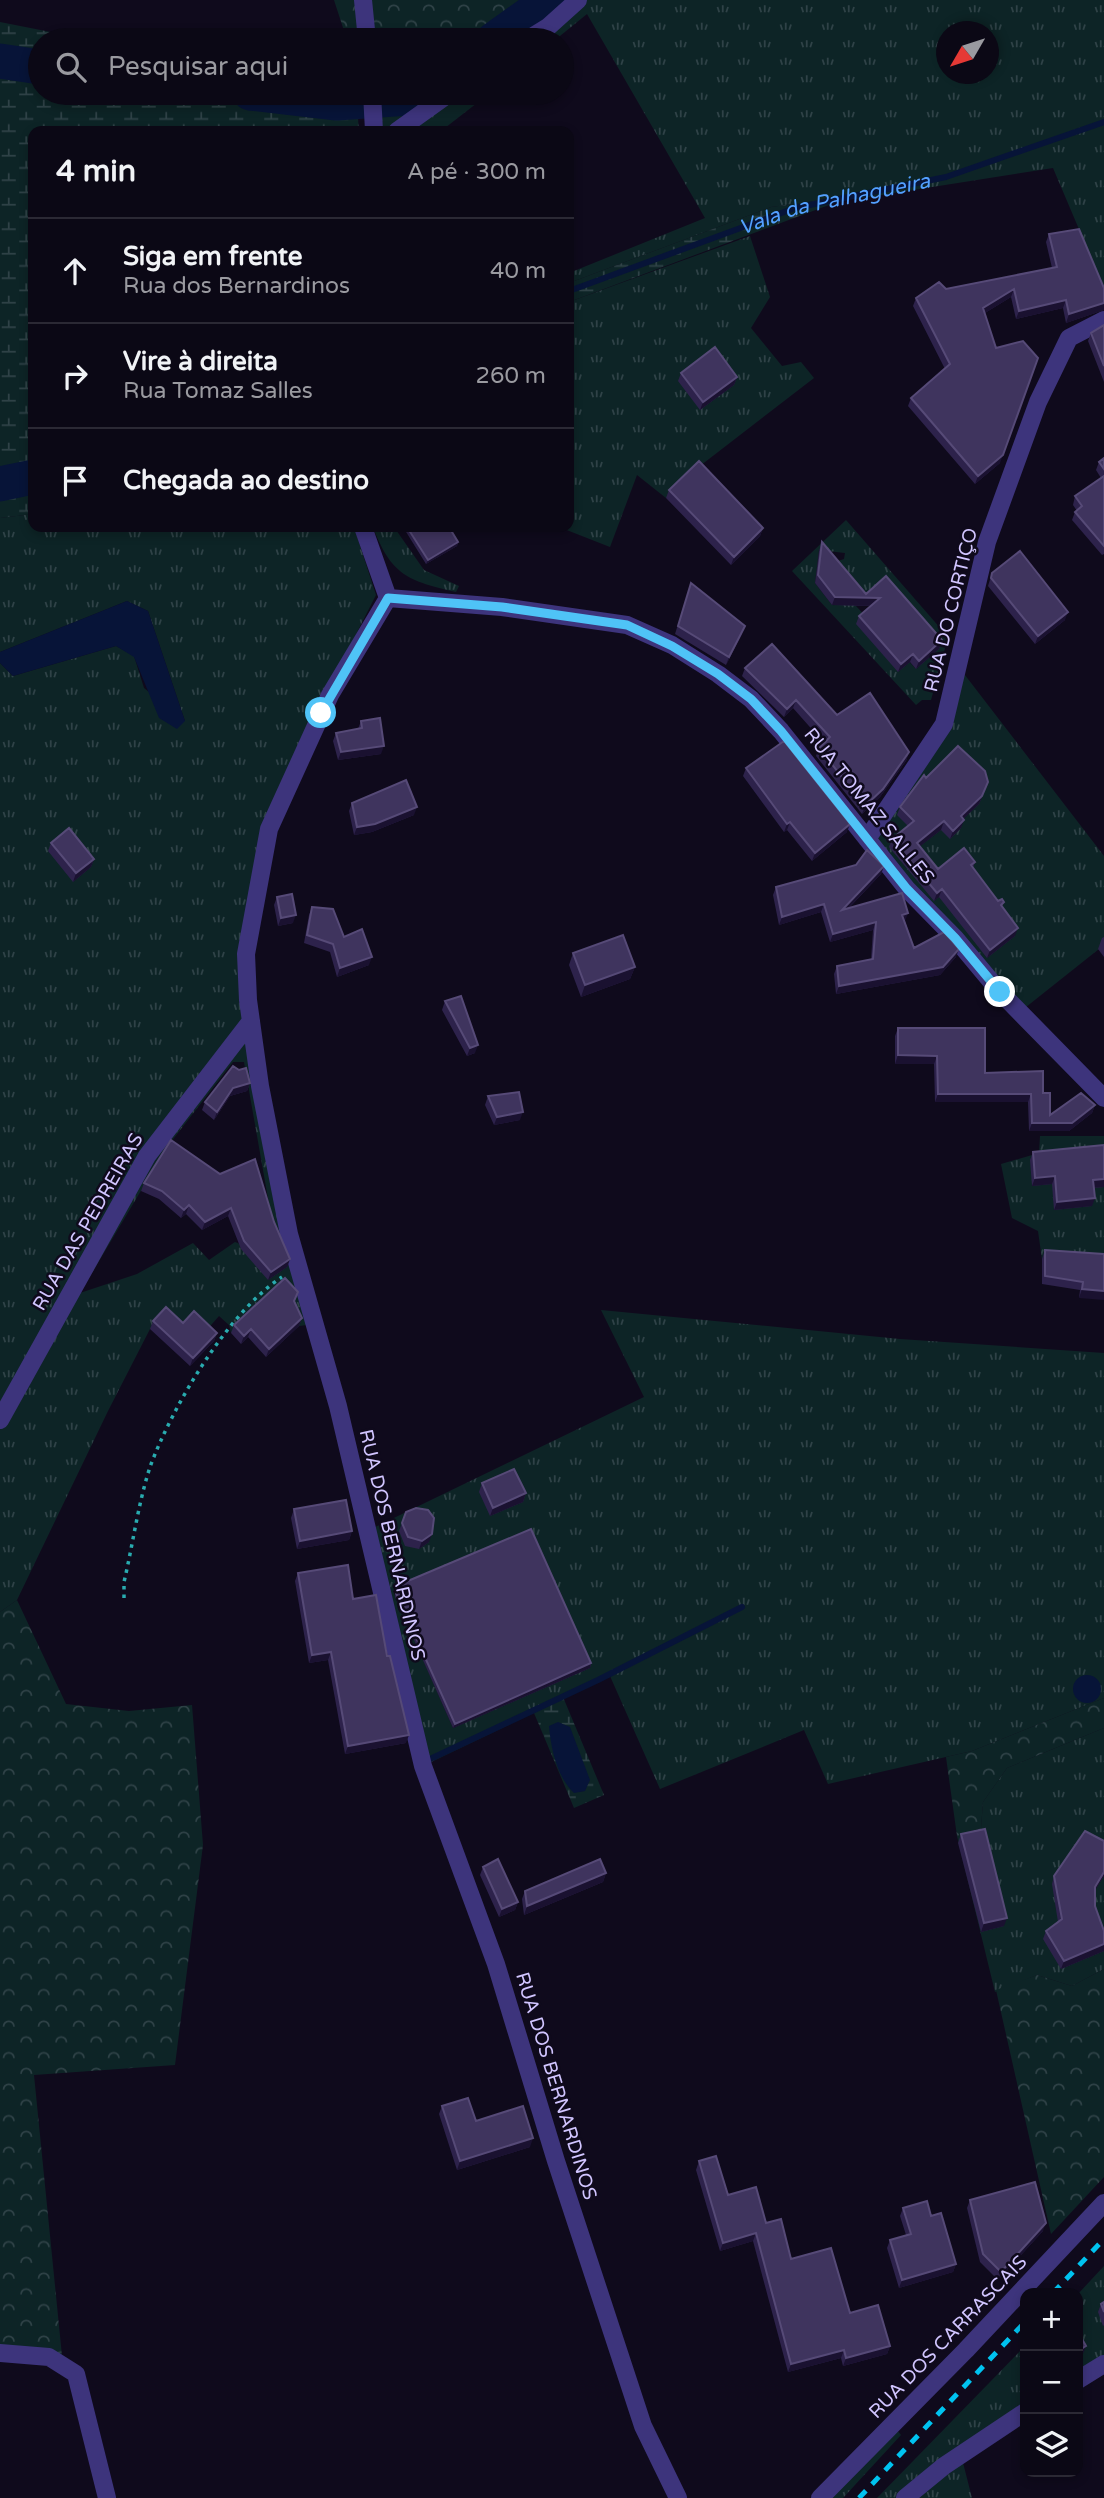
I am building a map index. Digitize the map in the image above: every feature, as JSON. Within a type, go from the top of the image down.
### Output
[{"type":"street","points":[[363,0],[366,28]]},
{"type":"street","points":[[546,28],[578,0]]},
{"type":"street","points":[[373,105],[375,126]]},
{"type":"street","points":[[404,126],[433,105]]},
{"type":"street","name":"RUA DO CORTIÇO","points":[[867,839],[944,724],[987,542],[1038,402],[1069,338],[1104,320]]},
{"type":"street","points":[[365,532],[388,598]]},
{"type":"street","name":"RUA TOMAZ SALLES","points":[[388,598],[502,607],[627,625],[672,646],[751,699],[823,782],[907,889],[955,938],[1000,992],[1104,1098]]},
{"type":"street","name":"RUA DOS BERNARDINOS","points":[[388,598],[330,695],[269,829],[246,954],[260,1086],[299,1266],[338,1406],[423,1766],[496,1964],[556,2161],[643,2426],[678,2498]]},
{"type":"street","name":"RUA DAS PEDREIRAS","points":[[0,1420],[147,1156],[251,1021]]},
{"type":"street","name":"RUA DOS CARRASCAIS","points":[[821,2498],[966,2350],[1104,2203]]},
{"type":"street","points":[[0,2353],[49,2357],[76,2374],[107,2498]]},
{"type":"street","points":[[1083,2377],[1104,2364]]},
{"type":"street","points":[[905,2498],[944,2466],[1022,2414]]},
{"type":"path","points":[[124,1598],[124,1582],[150,1468],[190,1383],[239,1317],[265,1288],[299,1266]]},
{"type":"green space","points":[[334,0],[574,0],[541,28],[343,28]]},
{"type":"green space","points":[[578,0],[1104,0],[1104,288],[1053,168],[856,199],[853,196],[771,207],[574,281],[574,271],[705,218],[587,14],[570,28],[544,28]]},
{"type":"green space","points":[[0,22],[30,28],[28,28],[28,105],[357,105],[359,126],[28,126],[28,515],[0,518]]},
{"type":"green space","points":[[364,105],[431,105],[399,126],[368,126]]},
{"type":"green space","points":[[433,105],[475,105],[447,126],[404,126]]},
{"type":"green space","points":[[853,196],[574,300],[574,281],[771,207]]},
{"type":"green space","points":[[750,236],[770,297],[751,328],[782,366],[801,362],[814,378],[696,469],[666,498],[637,475],[610,547],[572,532],[574,532],[574,300]]},
{"type":"green space","points":[[28,515],[28,532],[356,532],[376,595],[326,693],[269,829],[248,1000],[315,1324],[299,1326],[291,1309],[231,1333],[229,1325],[219,1316],[205,1332],[180,1331],[162,1316],[150,1329],[108,1411],[17,1600],[0,1612],[0,663],[13,676],[116,646],[134,656],[144,688],[185,721],[148,611],[127,601],[0,652],[0,518]],"holes":[[[233,1062],[244,1062],[275,1238],[289,1265],[268,1280],[247,1247],[235,1242],[209,1260],[193,1243],[137,1274],[80,1293],[167,1147]]]},
{"type":"green space","points":[[846,520],[948,637],[931,700],[922,700],[916,705],[792,571]],"holes":[[[819,550],[845,553],[844,559],[835,562],[863,602],[884,585],[916,669],[855,605],[832,605],[815,583]]]},
{"type":"green space","points":[[375,532],[397,532],[424,570],[459,586],[456,592],[425,584],[403,573],[387,556]]},
{"type":"green space","points":[[958,666],[1104,856],[1104,945],[1021,1011],[867,839],[938,736]]},
{"type":"green space","points":[[1040,1136],[1104,1136],[1104,1263],[1042,1259],[1038,1231],[1012,1218],[1001,1164],[1039,1153]]},
{"type":"green space","points":[[601,1310],[900,1339],[1104,1353],[1104,1698],[972,1751],[828,1784],[804,1730],[660,1789],[610,1676],[423,1766],[367,1531],[644,1397]],"holes":[[[529,1531],[589,1667],[453,1728],[393,1591]]]},
{"type":"green space","points":[[17,1600],[66,1704],[129,1711],[192,1705],[203,1845],[175,2065],[34,2075],[63,2366],[0,2353],[0,1612]]},
{"type":"green space","points":[[563,1697],[604,1795],[574,1808],[534,1713]],"holes":[[[564,1724],[585,1791],[574,1792]]]},
{"type":"green space","points":[[1104,1698],[1104,1728],[1007,1768],[983,1802],[981,1828],[957,1836],[946,1757],[972,1751]]},
{"type":"green space","points":[[1104,1728],[1104,1969],[1072,1986],[1037,1975],[995,1992],[957,1836],[981,1828],[983,1802],[1007,1768]]},
{"type":"green space","points":[[1104,1969],[1104,2177],[1051,2234],[996,1990],[1037,1975],[1072,1986]]},
{"type":"green space","points":[[1104,2266],[1104,2364],[1083,2377],[1083,2351],[1083,2289]]},
{"type":"green space","points":[[1020,2351],[1020,2415],[961,2455],[972,2498],[877,2498]]},
{"type":"green space","points":[[893,2425],[901,2435],[843,2498],[819,2498]]},
{"type":"water","points":[[127,601],[148,611],[185,721],[177,729],[159,718],[134,657],[116,646],[13,676],[0,663],[0,652]]},
{"type":"water","points":[[1087,1675],[1097,1679],[1101,1689],[1097,1699],[1087,1703],[1077,1699],[1073,1689],[1077,1679]]},
{"type":"water","points":[[558,1722],[570,1727],[590,1780],[585,1791],[574,1793],[559,1771],[549,1726]]},
{"type":"building","points":[[1079,229],[1104,288],[1104,303],[1069,314],[1066,300],[1019,311],[1014,289],[983,308],[996,348],[1023,341],[1038,358],[1003,455],[978,476],[911,398],[950,364],[916,298],[939,282],[946,289],[1057,267],[1049,234]]},
{"type":"building","points":[[1104,325],[1104,366],[1091,333]]},
{"type":"building","points":[[715,347],[737,377],[703,402],[681,373]]},
{"type":"building","points":[[699,461],[763,528],[734,557],[669,490]]},
{"type":"building","points":[[1104,476],[1104,546],[1075,512],[1082,506],[1075,496]]},
{"type":"building","points":[[410,532],[452,532],[458,542],[428,560]]},
{"type":"building","points":[[822,542],[866,594],[886,576],[942,640],[919,661],[913,654],[901,664],[859,616],[880,598],[835,597],[818,575]]},
{"type":"building","points":[[1020,551],[1068,612],[1038,636],[991,578],[992,573]]},
{"type":"building","points":[[691,583],[745,626],[729,657],[678,626]]},
{"type":"building","points":[[772,644],[837,715],[870,693],[909,752],[883,789],[865,806],[819,748],[830,737],[796,700],[787,709],[745,668]]},
{"type":"building","points":[[380,718],[384,746],[341,752],[336,733],[362,728],[361,721]]},
{"type":"building","points":[[784,741],[850,824],[815,853],[790,822],[787,824],[746,768]]},
{"type":"building","points":[[958,746],[985,771],[988,782],[982,796],[961,816],[964,820],[953,831],[944,821],[917,843],[938,869],[964,848],[975,862],[971,865],[998,901],[1002,899],[1004,902],[1001,905],[1018,928],[990,950],[942,889],[937,893],[892,839],[914,821],[900,807],[924,775],[926,778]]},
{"type":"building","points":[[406,780],[417,807],[375,824],[357,827],[352,803]]},
{"type":"building","points":[[69,828],[94,859],[76,873],[51,843]]},
{"type":"building","points":[[867,850],[884,866],[842,910],[902,893],[908,913],[902,915],[914,948],[944,932],[959,949],[943,967],[839,986],[837,966],[873,959],[876,922],[833,934],[824,904],[782,917],[776,887],[856,865]]},
{"type":"building","points":[[292,894],[296,915],[281,918],[277,897]]},
{"type":"building","points":[[312,907],[333,909],[344,937],[362,929],[372,957],[340,968],[333,944],[307,935]]},
{"type":"building","points":[[623,935],[635,967],[585,985],[573,953]]},
{"type":"building","points":[[461,996],[478,1045],[470,1048],[445,1001]]},
{"type":"building","points":[[898,1028],[985,1028],[985,1073],[1043,1071],[1043,1093],[1050,1093],[1050,1115],[1081,1093],[1095,1105],[1072,1123],[1032,1123],[1031,1094],[938,1094],[937,1056],[898,1055]]},
{"type":"building","points":[[233,1066],[239,1070],[246,1068],[250,1083],[233,1088],[217,1112],[205,1102]]},
{"type":"building","points":[[519,1092],[523,1112],[497,1117],[488,1096]]},
{"type":"building","points":[[171,1140],[220,1174],[255,1159],[274,1222],[290,1259],[271,1272],[244,1241],[231,1208],[205,1222],[189,1205],[184,1210],[162,1191],[144,1183]]},
{"type":"building","points":[[1104,1145],[1104,1179],[1093,1180],[1095,1198],[1057,1202],[1055,1176],[1035,1178],[1033,1152]]},
{"type":"building","points":[[1045,1250],[1104,1254],[1104,1291],[1082,1289],[1083,1282],[1045,1276]]},
{"type":"building","points":[[285,1278],[298,1292],[294,1301],[302,1318],[269,1349],[251,1329],[244,1336],[234,1325]]},
{"type":"building","points":[[166,1307],[183,1323],[194,1311],[217,1333],[193,1358],[153,1321]]},
{"type":"building","points":[[514,1469],[526,1493],[493,1508],[482,1483]]},
{"type":"building","points":[[346,1500],[352,1531],[300,1541],[294,1509]]},
{"type":"building","points":[[416,1508],[428,1510],[434,1518],[432,1534],[422,1541],[408,1537],[402,1523],[406,1512]]},
{"type":"building","points":[[531,1529],[591,1663],[455,1724],[396,1593],[396,1586]]},
{"type":"building","points":[[348,1565],[353,1599],[376,1595],[387,1656],[390,1656],[409,1735],[348,1746],[331,1652],[312,1655],[298,1573]]},
{"type":"building","points":[[985,1829],[1007,1918],[984,1923],[961,1834]]},
{"type":"building","points":[[1085,1831],[1104,1841],[1104,1872],[1095,1887],[1095,1906],[1104,1931],[1104,1944],[1064,1961],[1046,1931],[1062,1919],[1054,1876]]},
{"type":"building","points":[[498,1859],[518,1902],[502,1909],[483,1867]]},
{"type":"building","points":[[600,1859],[606,1873],[527,1906],[525,1891]]},
{"type":"building","points":[[468,2098],[476,2121],[523,2106],[533,2138],[460,2161],[442,2106]]},
{"type":"building","points":[[716,2156],[728,2195],[756,2187],[766,2223],[781,2219],[791,2259],[831,2248],[850,2313],[878,2305],[890,2346],[846,2358],[844,2350],[791,2364],[756,2233],[723,2243],[699,2161]]},
{"type":"building","points":[[1035,2182],[1046,2223],[1001,2272],[983,2254],[970,2200]]},
{"type":"building","points":[[927,2201],[931,2216],[941,2213],[956,2264],[902,2280],[890,2240],[911,2234],[903,2208]]},
{"type":"waterway","points":[[510,28],[549,0]]},
{"type":"waterway","points":[[0,61],[28,65]]},
{"type":"waterway","name":"Vala da Palhagueira","points":[[574,289],[795,208],[946,177],[1104,122]]},
{"type":"waterway","name":"Vala da Palhagueira","points":[[0,484],[28,478]]},
{"type":"waterway","points":[[428,1760],[598,1680],[742,1607]]},
{"type":"railway","points":[[1058,2288],[1104,2239]]},
{"type":"railway","points":[[859,2498],[1020,2327]]},
{"type":"route","points":[[321,713],[388,598],[502,607],[627,625],[672,646],[718,674],[751,699],[832,792],[907,889],[955,938],[1000,992]]}]
